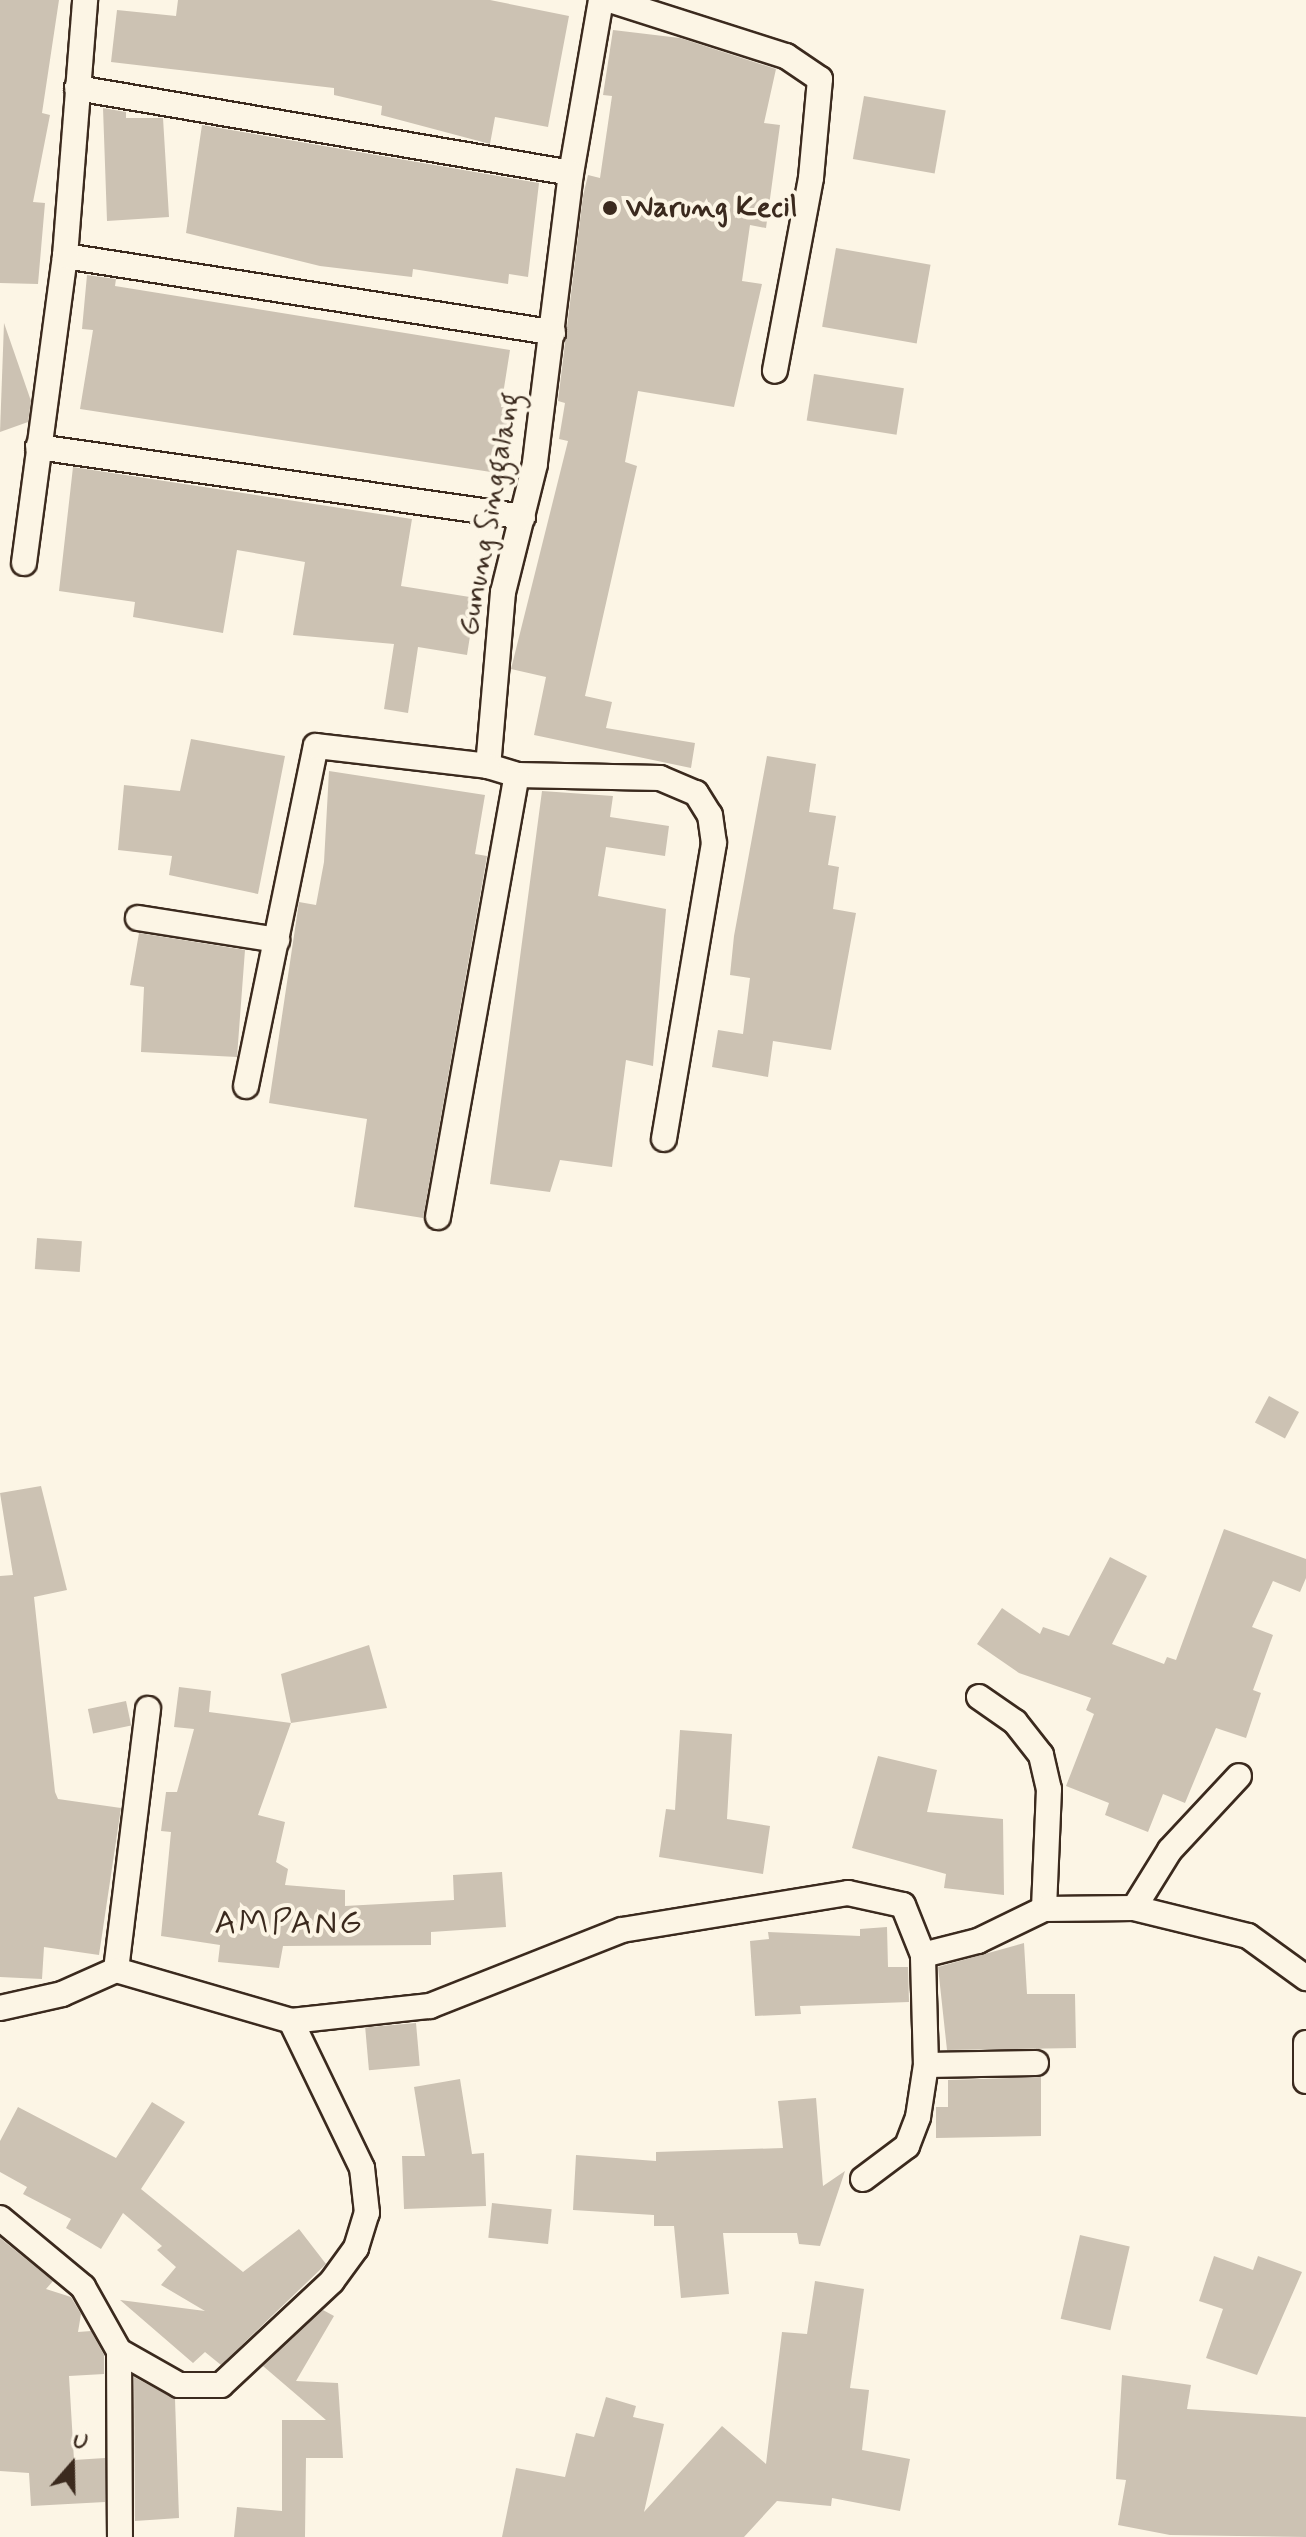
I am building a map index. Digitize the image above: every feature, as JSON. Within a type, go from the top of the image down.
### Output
[{"type":"street","points":[[24,563],[65,256],[85,0]]},
{"type":"street","name":"Gunung Singgalang","points":[[488,766],[503,592],[523,517],[553,332],[571,173],[601,0]]},
{"type":"street","points":[[610,0],[786,56],[820,79],[811,178],[775,371]]},
{"type":"street","points":[[77,88],[571,173]]},
{"type":"street","points":[[65,256],[553,332]]},
{"type":"street","points":[[38,447],[523,517]]},
{"type":"street","points":[[246,1086],[316,746],[488,766],[517,775],[660,778],[696,793],[710,815],[714,843],[664,1139]]},
{"type":"street","points":[[438,1217],[517,775]]},
{"type":"street","points":[[138,918],[277,940]]},
{"type":"street","points":[[979,1697],[1004,1712],[1041,1755],[1049,1789],[1044,1909]]},
{"type":"street","points":[[116,1970],[148,1709]]},
{"type":"street","points":[[1134,1908],[1170,1850],[1239,1776]]},
{"type":"street","points":[[0,2008],[62,1994],[116,1970],[291,2021],[430,2006],[622,1930],[822,1895],[875,1894],[903,1905],[923,1955],[926,2065],[907,2146],[863,2179]]},
{"type":"street","points":[[923,1955],[978,1941],[1044,1909],[1134,1908],[1248,1936],[1306,1978]]},
{"type":"street","points":[[119,2351],[179,2385],[221,2385],[332,2281],[356,2248],[367,2213],[362,2168],[291,2021]]},
{"type":"street","points":[[1306,2043],[1306,2081]]},
{"type":"street","points":[[926,2065],[1036,2063]]},
{"type":"street","points":[[0,2218],[83,2287],[119,2351],[120,2537]]},
{"type":"building","points":[[0,0],[59,0],[42,113],[50,115],[33,202],[45,203],[38,284],[0,283]]},
{"type":"building","points":[[178,0],[490,0],[569,16],[548,127],[495,117],[490,144],[381,115],[382,106],[334,95],[334,88],[111,62],[117,10],[176,16]]},
{"type":"building","points":[[613,30],[680,38],[776,69],[764,123],[780,125],[766,228],[750,225],[742,281],[762,284],[734,407],[638,391],[625,462],[637,466],[585,696],[612,702],[606,728],[695,743],[691,768],[534,735],[546,677],[511,669],[568,441],[559,439],[565,403],[558,401],[583,196],[588,175],[600,178],[612,96],[603,95]]},
{"type":"building","points":[[864,96],[946,110],[935,173],[853,159]]},
{"type":"building","points":[[103,108],[126,112],[126,118],[163,118],[169,217],[107,221]]},
{"type":"building","points":[[202,125],[539,183],[528,277],[509,274],[508,284],[413,269],[412,277],[320,266],[186,233]]},
{"type":"building","points":[[836,248],[931,265],[917,343],[822,327]]},
{"type":"building","points":[[87,275],[116,279],[115,286],[510,350],[501,407],[515,409],[504,474],[80,409],[93,330],[82,329]]},
{"type":"building","points":[[4,323],[31,401],[28,422],[0,432]]},
{"type":"building","points":[[814,374],[904,388],[897,435],[807,420]]},
{"type":"building","points":[[73,467],[412,519],[401,586],[476,598],[467,655],[418,647],[408,713],[384,709],[394,644],[293,635],[305,562],[237,550],[223,633],[133,617],[135,602],[59,591]]},
{"type":"building","points":[[191,739],[285,756],[258,894],[169,875],[172,856],[118,850],[124,785],[180,791]]},
{"type":"building","points":[[767,756],[816,764],[809,812],[836,816],[828,865],[839,867],[833,909],[856,913],[831,1050],[773,1041],[768,1077],[712,1067],[718,1030],[743,1034],[750,978],[730,975],[734,936]]},
{"type":"building","points":[[329,771],[485,795],[475,854],[487,856],[423,1218],[354,1207],[367,1119],[269,1103],[299,902],[316,905],[324,862]]},
{"type":"building","points":[[542,791],[613,796],[610,817],[669,826],[665,856],[606,847],[598,896],[666,909],[653,1066],[626,1060],[612,1167],[560,1160],[550,1192],[490,1184]]},
{"type":"building","points":[[139,933],[245,950],[237,1057],[141,1052],[144,987],[130,985]]},
{"type":"building","points":[[37,1238],[82,1241],[80,1272],[35,1269]]},
{"type":"building","points":[[1269,1396],[1299,1412],[1285,1438],[1255,1422]]},
{"type":"building","points":[[41,1486],[67,1590],[34,1597],[55,1792],[58,1799],[121,1808],[99,1955],[44,1947],[42,1979],[0,1977],[0,1576],[13,1575],[0,1493]]},
{"type":"building","points":[[1224,1529],[1306,1559],[1306,1578],[1300,1592],[1273,1581],[1252,1627],[1273,1635],[1253,1690],[1261,1693],[1246,1738],[1216,1728],[1185,1803],[1163,1794],[1148,1832],[1105,1815],[1109,1803],[1066,1786],[1094,1714],[1086,1710],[1091,1698],[1019,1673],[977,1644],[1002,1608],[1040,1634],[1043,1627],[1069,1636],[1110,1557],[1147,1576],[1112,1644],[1164,1664],[1167,1657],[1176,1660]]},
{"type":"building","points":[[369,1645],[387,1708],[291,1723],[281,1674]]},
{"type":"building","points":[[179,1687],[211,1691],[209,1712],[291,1723],[258,1815],[285,1822],[276,1862],[288,1869],[285,1885],[345,1890],[345,1906],[454,1900],[453,1875],[502,1872],[506,1927],[431,1932],[431,1945],[283,1946],[279,1968],[218,1962],[220,1945],[161,1936],[171,1832],[161,1831],[166,1792],[177,1792],[194,1729],[174,1727]]},
{"type":"building","points":[[126,1701],[131,1725],[93,1734],[88,1709]]},
{"type":"building","points":[[680,1730],[732,1734],[727,1819],[770,1826],[763,1874],[659,1857],[666,1809],[675,1810]]},
{"type":"building","points":[[878,1756],[937,1770],[927,1812],[1003,1819],[1004,1895],[944,1888],[946,1874],[852,1848]]},
{"type":"building","points":[[887,1927],[888,1967],[908,1967],[909,2002],[800,2006],[801,2014],[755,2016],[750,1941],[769,1939],[768,1932],[860,1936],[860,1929]]},
{"type":"building","points":[[1024,1943],[1027,1994],[1075,1994],[1076,2048],[947,2050],[938,1967]]},
{"type":"building","points":[[416,2023],[420,2066],[369,2070],[365,2027]]},
{"type":"building","points":[[1041,2077],[1041,2136],[936,2138],[936,2107],[948,2107],[948,2080]]},
{"type":"building","points":[[460,2079],[472,2154],[484,2153],[486,2206],[404,2209],[402,2156],[425,2156],[414,2087]]},
{"type":"building","points":[[816,2098],[823,2186],[845,2171],[820,2246],[799,2244],[797,2233],[723,2233],[729,2294],[681,2298],[674,2226],[654,2226],[654,2215],[573,2210],[576,2155],[656,2161],[656,2152],[783,2148],[778,2101]]},
{"type":"building","points":[[152,2102],[185,2122],[141,2189],[243,2272],[299,2229],[326,2264],[221,2365],[205,2352],[193,2363],[120,2300],[205,2311],[161,2285],[176,2267],[157,2250],[162,2246],[123,2213],[101,2249],[66,2228],[71,2219],[23,2194],[27,2187],[0,2172],[0,2141],[18,2107],[116,2158]]},
{"type":"building","points":[[492,2203],[552,2209],[548,2244],[488,2238]]},
{"type":"building","points":[[1080,2235],[1130,2246],[1110,2330],[1061,2319]]},
{"type":"building","points":[[0,2238],[53,2281],[46,2289],[71,2297],[81,2314],[78,2332],[91,2331],[104,2355],[104,2374],[69,2376],[74,2460],[105,2458],[105,2502],[31,2506],[29,2473],[0,2471]]},
{"type":"building","points":[[1214,2256],[1253,2270],[1258,2256],[1302,2272],[1257,2375],[1206,2358],[1223,2309],[1199,2301]]},
{"type":"building","points":[[815,2281],[864,2289],[850,2388],[869,2390],[862,2450],[910,2459],[900,2511],[832,2498],[831,2506],[777,2501],[744,2537],[502,2537],[516,2468],[565,2477],[576,2433],[594,2437],[606,2397],[636,2406],[633,2417],[664,2424],[644,2512],[722,2426],[766,2464],[782,2332],[807,2334]]},
{"type":"building","points":[[323,2310],[334,2316],[296,2381],[338,2383],[343,2458],[306,2458],[305,2537],[234,2537],[237,2507],[282,2511],[282,2420],[326,2420],[263,2366]]},
{"type":"building","points":[[1122,2375],[1191,2385],[1187,2409],[1306,2417],[1306,2537],[1170,2535],[1118,2525],[1126,2480],[1116,2479]]},
{"type":"building","points":[[134,2377],[175,2399],[179,2518],[135,2521]]},
{"type":"place","name":"Warung Kecil","points":[[610,208]]},
{"type":"district","name":"AMPANG","points":[[289,1924]]}]
